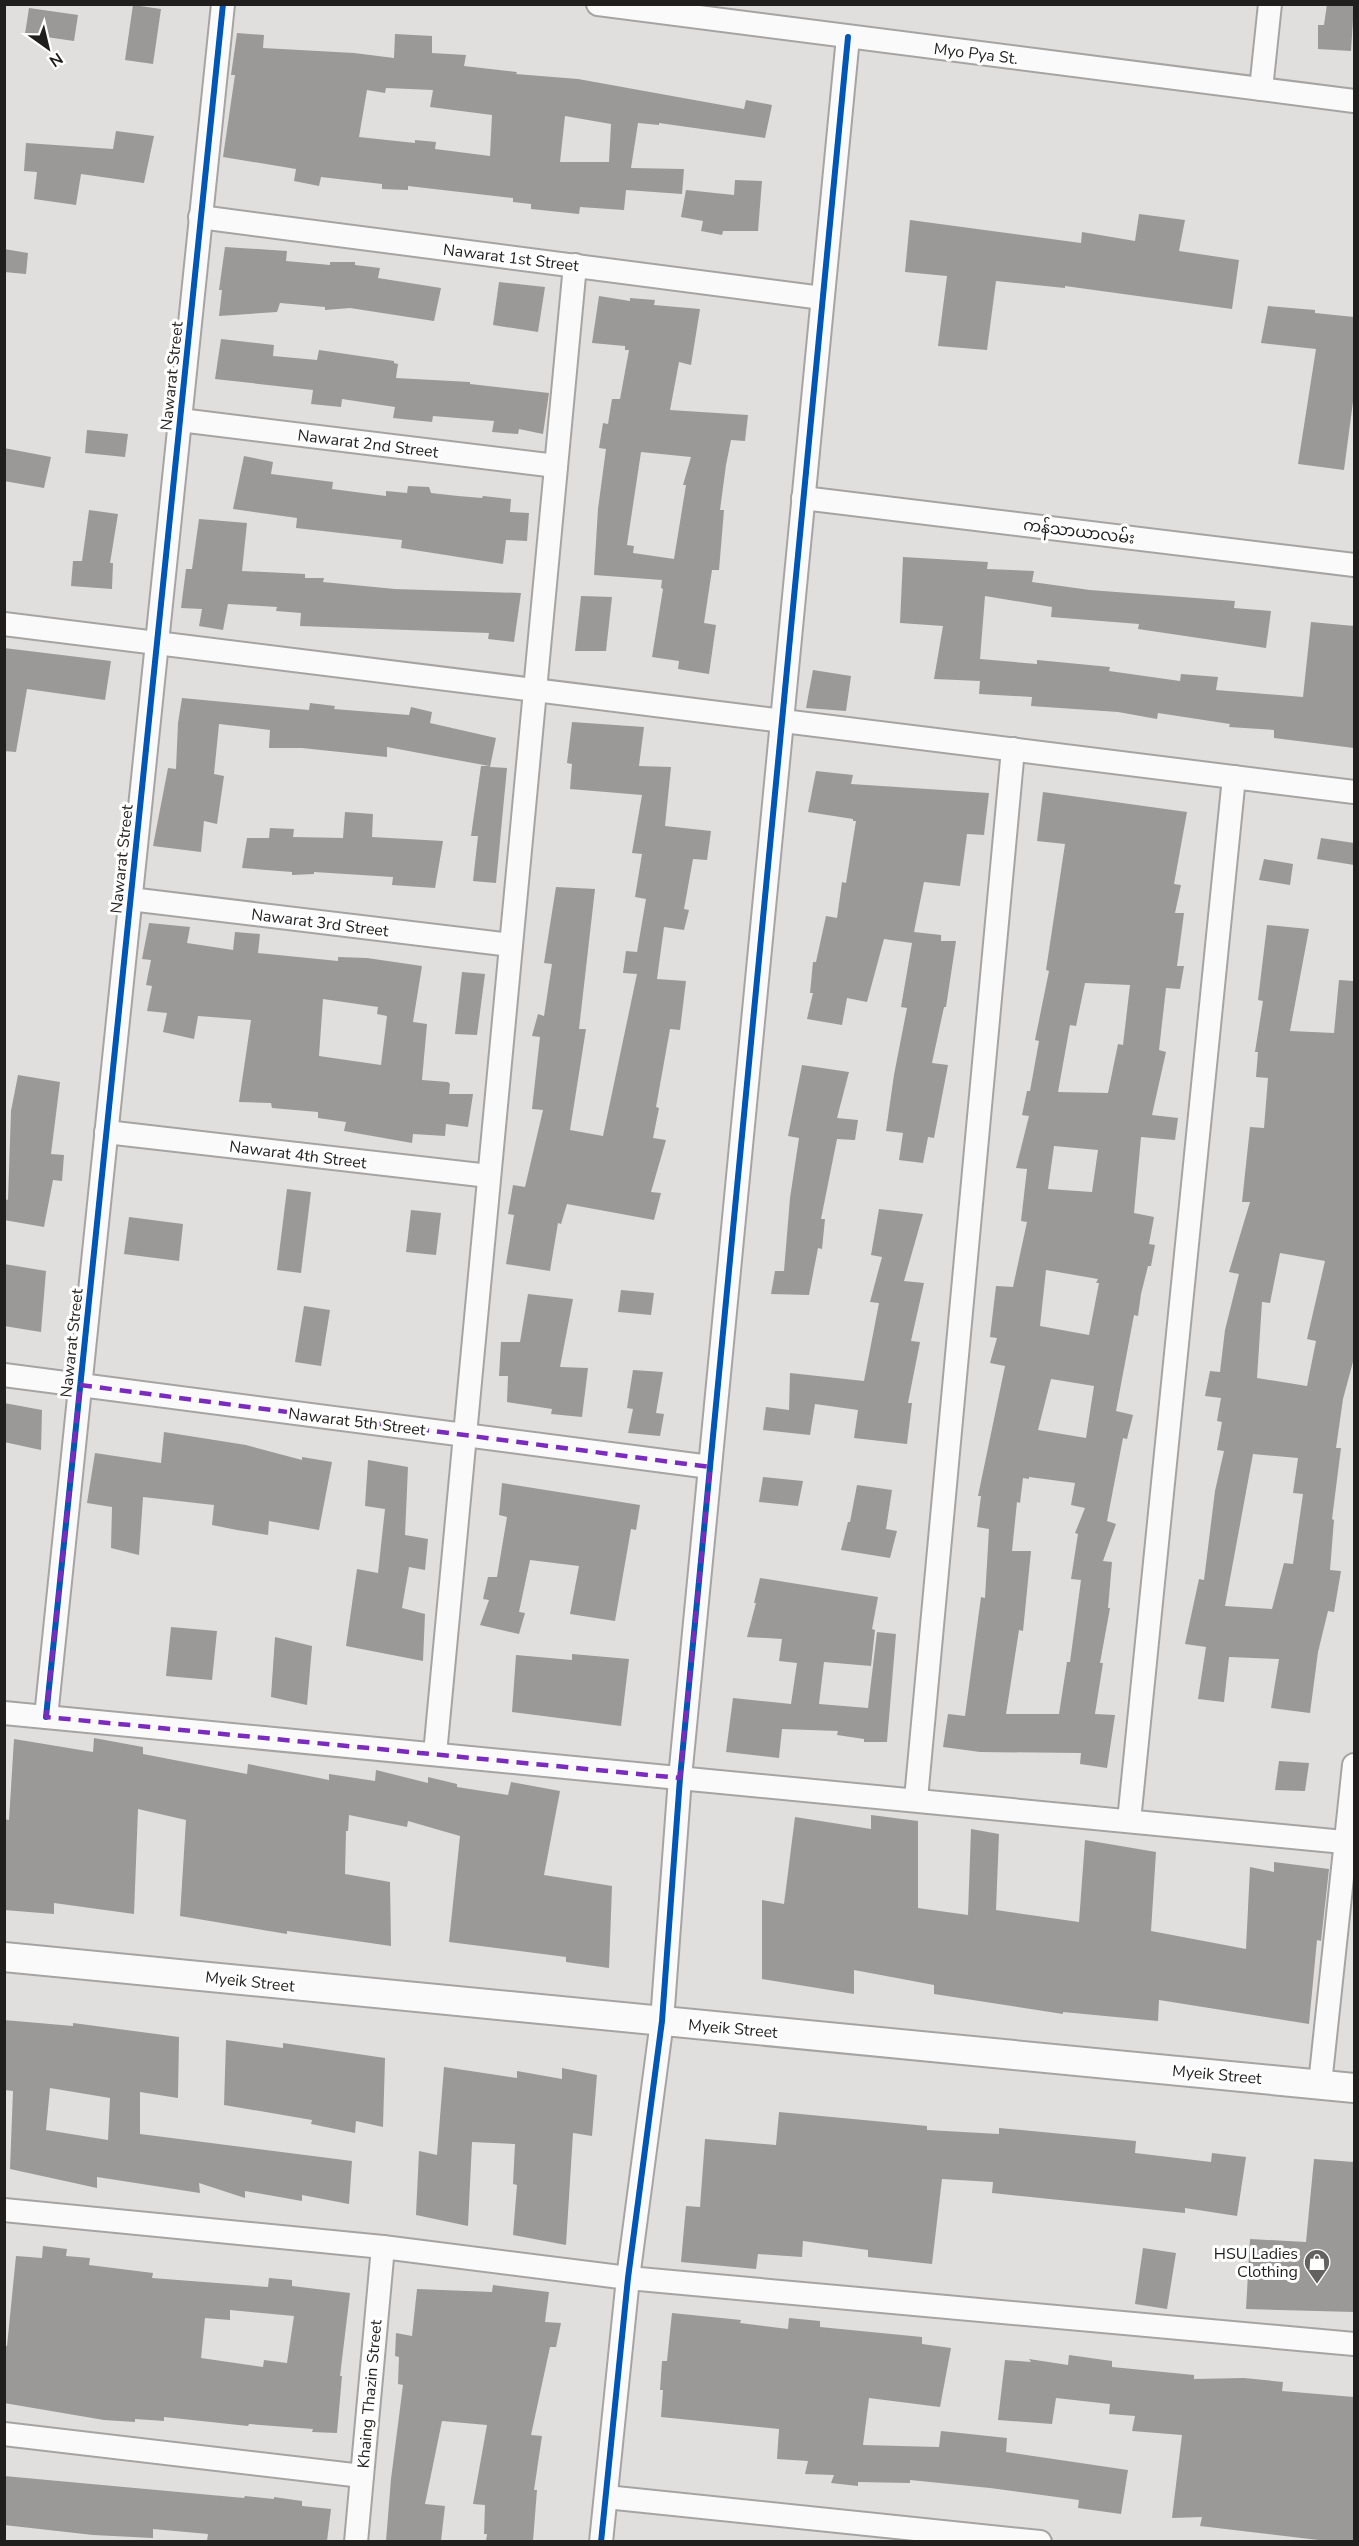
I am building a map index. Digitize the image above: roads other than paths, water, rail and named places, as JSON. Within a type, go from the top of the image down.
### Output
[{"type":"street","name":"Nawarat Street","points":[[46,1717],[222,4]]},
{"type":"street","name":"Myo Pya St.","points":[[598,4],[1354,101]]},
{"type":"street","points":[[1261,89],[1270,4]]},
{"type":"street","points":[[601,2541],[628,2278],[662,2021],[680,1778],[848,37]]},
{"type":"street","name":"Nawarat 1st Street","points":[[201,217],[822,298]]},
{"type":"street","points":[[435,1754],[575,265]]},
{"type":"street","name":"Nawarat 2nd Street","points":[[180,420],[556,466]]},
{"type":"street","name":"ကန်သာယာလမ်း","points":[[803,498],[1354,565]]},
{"type":"street","points":[[4,624],[1354,792]]},
{"type":"street","points":[[916,1799],[1013,749]]},
{"type":"street","points":[[1129,1821],[1234,777]]},
{"type":"street","name":"Nawarat 3rd Street","points":[[130,899],[511,945]]},
{"type":"street","name":"Nawarat 4th Street","points":[[106,1132],[489,1176]]},
{"type":"street","name":"Nawarat 5th Street","points":[[4,1376],[710,1467]]},
{"type":"street","points":[[4,1713],[1351,1842]]},
{"type":"street","points":[[1320,2084],[1351,1842],[1354,1765]]},
{"type":"street","name":"Myeik Street","points":[[4,1958],[1354,2088]]},
{"type":"street","points":[[4,2210],[383,2247],[628,2278],[1354,2344]]},
{"type":"street","name":"Khaing Thazin Street","points":[[356,2541],[383,2247]]},
{"type":"street","points":[[4,2434],[362,2476]]},
{"type":"street","points":[[606,2497],[1040,2541]]},
{"type":"place","name":"HSU Ladies Clothing","points":[[1317,2285]]}]
